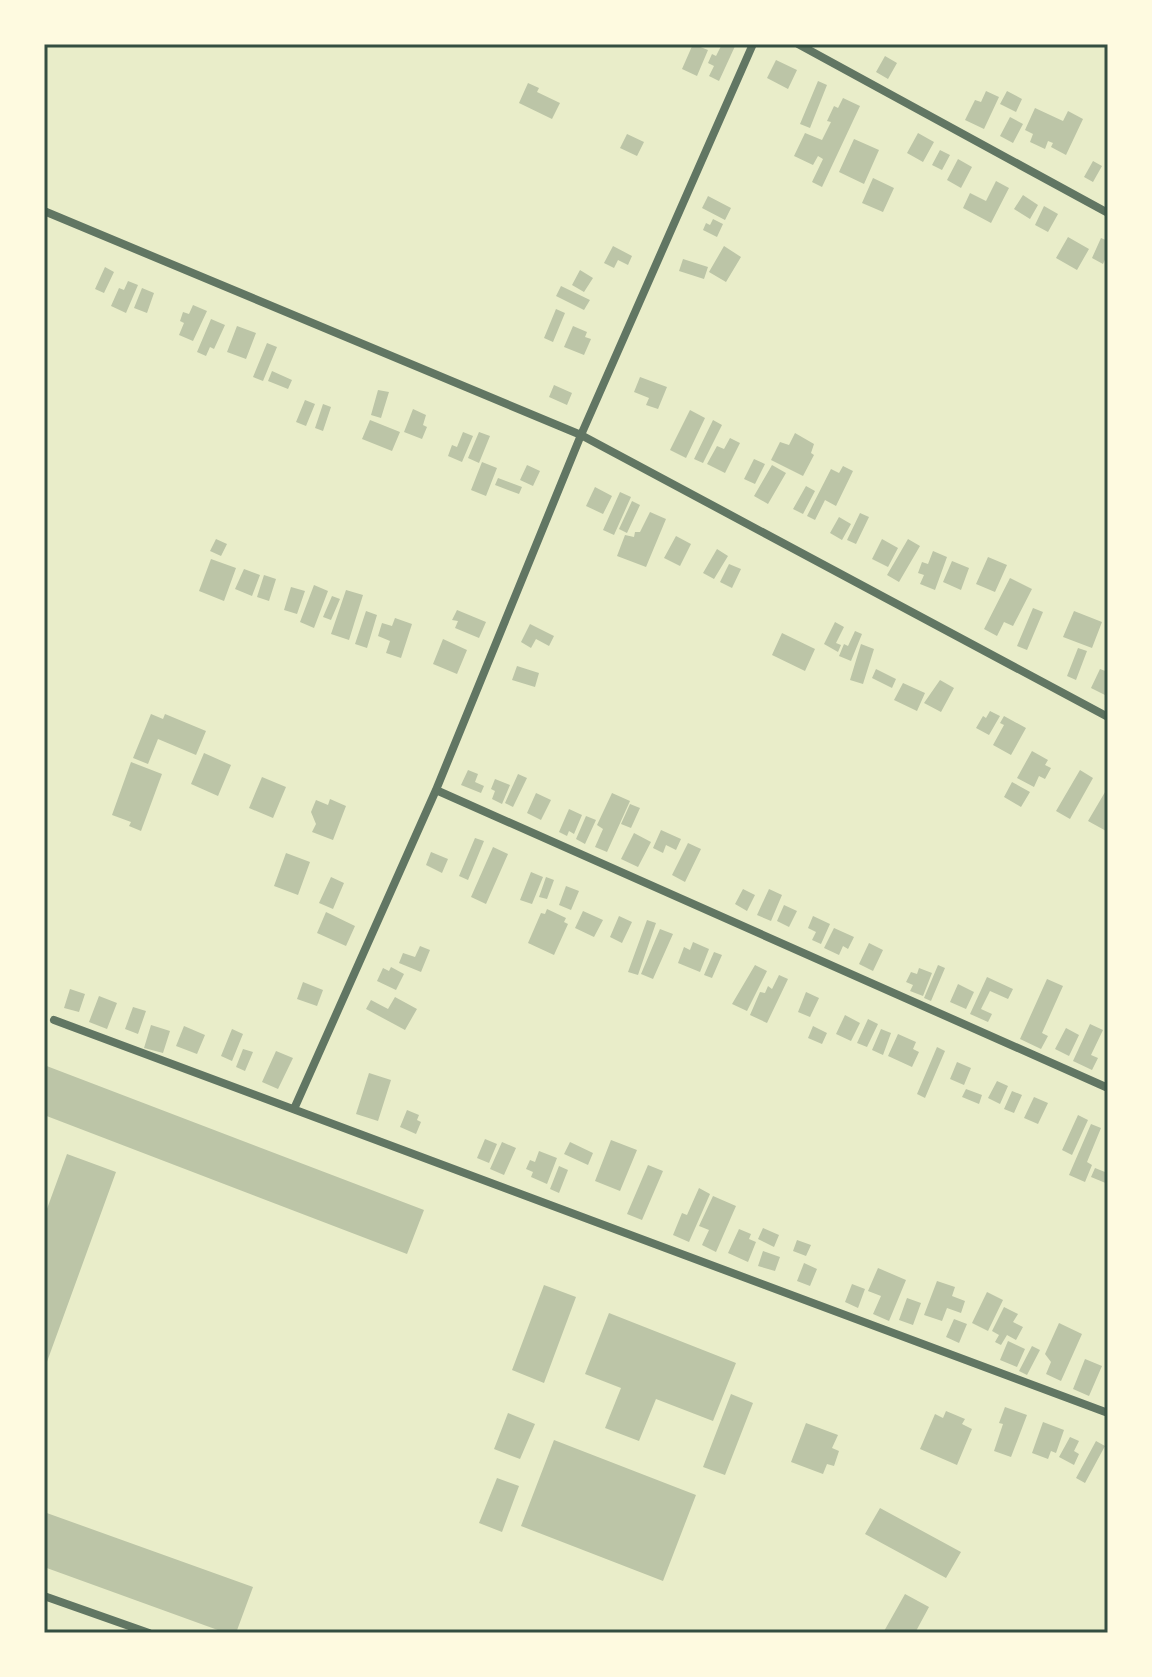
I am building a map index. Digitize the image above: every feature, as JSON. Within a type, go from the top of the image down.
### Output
[{"type":"street","points":[[294,1109],[436,790],[581,435],[753,44]]},
{"type":"street","points":[[798,44],[1108,213]]},
{"type":"street","points":[[44,211],[581,435],[1108,717]]},
{"type":"street","points":[[436,790],[1108,1088]]},
{"type":"street","points":[[54,1020],[1108,1413]]},
{"type":"street","points":[[44,1596],[149,1633]]},
{"type":"building","points":[[693,44],[708,50],[697,76],[682,69]]},
{"type":"building","points":[[722,44],[736,44],[719,81],[709,76],[714,66],[708,63]]},
{"type":"building","points":[[885,56],[897,63],[888,79],[876,72]]},
{"type":"building","points":[[776,60],[797,70],[788,89],[767,78]]},
{"type":"building","points":[[818,81],[827,85],[810,128],[800,124]]},
{"type":"building","points":[[528,83],[539,88],[537,92],[560,103],[552,119],[519,103]]},
{"type":"building","points":[[986,91],[999,97],[984,129],[965,120],[975,100],[981,102]]},
{"type":"building","points":[[1007,91],[1022,99],[1016,112],[1000,104]]},
{"type":"building","points":[[843,98],[860,106],[822,187],[812,182],[823,159],[818,156],[813,165],[794,156],[805,133],[822,140],[831,122],[827,121],[834,106],[838,108]]},
{"type":"building","points":[[1035,108],[1063,121],[1068,111],[1083,119],[1066,155],[1051,147],[1053,143],[1048,141],[1045,149],[1030,142],[1033,134],[1025,130]]},
{"type":"building","points":[[1010,117],[1023,124],[1013,143],[1000,136]]},
{"type":"building","points":[[918,133],[934,142],[923,162],[907,153]]},
{"type":"building","points":[[627,134],[644,142],[637,156],[620,148]]},
{"type":"building","points":[[854,139],[879,150],[864,184],[839,172]]},
{"type":"building","points":[[940,150],[950,155],[942,170],[932,165]]},
{"type":"building","points":[[958,159],[972,167],[961,188],[947,180]]},
{"type":"building","points":[[1093,161],[1102,166],[1093,182],[1084,177]]},
{"type":"building","points":[[873,178],[894,188],[883,212],[862,203]]},
{"type":"building","points":[[996,181],[1009,188],[991,223],[963,208],[970,193],[986,201]]},
{"type":"building","points":[[1023,195],[1038,205],[1030,219],[1014,209]]},
{"type":"building","points":[[708,196],[731,208],[725,220],[702,208]]},
{"type":"building","points":[[1044,206],[1058,214],[1048,232],[1035,225]]},
{"type":"building","points":[[713,219],[723,224],[717,237],[703,230],[706,223],[710,225]]},
{"type":"building","points":[[1068,237],[1089,249],[1077,270],[1056,258]]},
{"type":"building","points":[[1101,238],[1108,241],[1108,253],[1103,264],[1092,258]]},
{"type":"building","points":[[613,246],[632,256],[628,265],[618,260],[614,268],[604,263]]},
{"type":"building","points":[[724,246],[741,257],[726,282],[709,272]]},
{"type":"building","points":[[683,259],[708,267],[704,279],[679,271]]},
{"type":"building","points":[[105,267],[114,272],[104,293],[95,289]]},
{"type":"building","points":[[580,270],[593,278],[584,292],[572,285]]},
{"type":"building","points":[[128,281],[138,285],[126,313],[111,306],[119,288],[124,290]]},
{"type":"building","points":[[561,286],[590,300],[584,310],[556,296]]},
{"type":"building","points":[[142,288],[154,293],[147,313],[134,308]]},
{"type":"building","points":[[193,305],[207,311],[193,341],[179,335],[184,323],[180,321],[183,312],[189,314]]},
{"type":"building","points":[[556,309],[565,313],[553,342],[544,338]]},
{"type":"building","points":[[211,319],[225,325],[214,349],[210,347],[206,356],[197,352]]},
{"type":"building","points":[[237,326],[256,333],[246,359],[227,352]]},
{"type":"building","points":[[573,326],[587,332],[585,337],[591,339],[584,355],[564,347]]},
{"type":"building","points":[[267,343],[277,347],[263,381],[253,377]]},
{"type":"building","points":[[272,371],[292,380],[288,389],[268,381]]},
{"type":"building","points":[[640,377],[667,387],[658,409],[646,405],[649,398],[634,392]]},
{"type":"building","points":[[554,385],[572,393],[567,405],[549,397]]},
{"type":"building","points":[[378,390],[389,392],[381,418],[371,415]]},
{"type":"building","points":[[305,400],[315,404],[306,426],[296,422]]},
{"type":"building","points":[[323,404],[331,407],[323,431],[315,428]]},
{"type":"building","points":[[413,409],[426,415],[423,425],[427,427],[422,439],[404,432]]},
{"type":"building","points":[[690,410],[705,418],[686,458],[670,450]]},
{"type":"building","points":[[370,420],[400,432],[392,451],[362,439]]},
{"type":"building","points":[[713,420],[722,425],[703,463],[694,459]]},
{"type":"building","points":[[463,432],[473,436],[462,462],[448,456],[452,445],[457,447]]},
{"type":"building","points":[[479,432],[490,436],[479,463],[468,458]]},
{"type":"building","points":[[795,433],[814,444],[811,453],[814,455],[803,476],[771,460],[780,442],[789,445]]},
{"type":"building","points":[[730,438],[740,443],[725,473],[707,464],[717,446],[724,449]]},
{"type":"building","points":[[754,459],[765,464],[755,484],[744,479]]},
{"type":"building","points":[[482,462],[497,468],[486,496],[471,490]]},
{"type":"building","points":[[527,465],[540,471],[533,486],[520,480]]},
{"type":"building","points":[[772,465],[786,473],[768,504],[754,496]]},
{"type":"building","points":[[843,466],[853,471],[836,506],[825,500],[815,520],[807,516],[831,469],[839,473]]},
{"type":"building","points":[[498,478],[522,487],[519,494],[495,485]]},
{"type":"building","points":[[806,486],[815,491],[803,514],[793,509]]},
{"type":"building","points":[[595,487],[612,496],[603,514],[586,506]]},
{"type":"building","points":[[620,492],[631,497],[614,535],[603,530]]},
{"type":"building","points":[[632,501],[640,505],[627,533],[619,529]]},
{"type":"building","points":[[650,512],[666,519],[646,567],[617,556],[625,535],[634,537],[635,532],[640,532]]},
{"type":"building","points":[[860,513],[869,517],[856,544],[847,540]]},
{"type":"building","points":[[839,517],[851,524],[842,540],[830,533]]},
{"type":"building","points":[[676,536],[691,544],[680,566],[664,558]]},
{"type":"building","points":[[216,539],[227,544],[221,556],[210,551]]},
{"type":"building","points":[[882,539],[898,548],[888,567],[872,559]]},
{"type":"building","points":[[908,539],[920,546],[899,582],[887,575]]},
{"type":"building","points":[[717,549],[728,556],[714,579],[703,573]]},
{"type":"building","points":[[933,551],[947,557],[935,590],[920,584],[924,575],[918,573],[922,562],[928,564]]},
{"type":"building","points":[[988,557],[1007,565],[995,592],[976,584]]},
{"type":"building","points":[[211,559],[236,568],[224,601],[199,591]]},
{"type":"building","points":[[952,561],[969,568],[961,590],[943,582]]},
{"type":"building","points":[[729,564],[741,569],[732,588],[720,582]]},
{"type":"building","points":[[244,569],[260,575],[252,596],[235,589]]},
{"type":"building","points":[[264,575],[276,579],[269,601],[257,597]]},
{"type":"building","points":[[1010,578],[1032,589],[1013,626],[1004,622],[997,636],[984,629]]},
{"type":"building","points":[[314,585],[328,591],[314,628],[300,622]]},
{"type":"building","points":[[291,587],[305,591],[297,614],[284,610]]},
{"type":"building","points":[[346,590],[363,595],[349,640],[331,634]]},
{"type":"building","points":[[332,596],[340,599],[331,620],[323,617]]},
{"type":"building","points":[[1033,608],[1043,612],[1027,650],[1017,646]]},
{"type":"building","points":[[457,610],[486,622],[479,638],[455,628],[458,621],[452,620]]},
{"type":"building","points":[[366,611],[377,615],[367,648],[355,644]]},
{"type":"building","points":[[1074,611],[1102,622],[1092,648],[1063,637]]},
{"type":"building","points":[[395,618],[412,624],[401,658],[386,653],[390,641],[378,636],[382,623],[392,626]]},
{"type":"building","points":[[835,622],[844,627],[836,643],[841,645],[838,652],[824,644]]},
{"type":"building","points":[[530,624],[554,636],[549,646],[536,639],[531,648],[521,642]]},
{"type":"building","points":[[855,631],[862,634],[851,661],[839,656]]},
{"type":"building","points":[[782,633],[815,649],[805,671],[772,655]]},
{"type":"building","points":[[443,639],[467,650],[457,674],[433,664]]},
{"type":"building","points":[[861,644],[874,649],[863,684],[850,680]]},
{"type":"building","points":[[1078,648],[1087,651],[1076,680],[1067,676]]},
{"type":"building","points":[[517,666],[539,673],[535,687],[512,680]]},
{"type":"building","points":[[876,669],[896,679],[892,688],[872,678]]},
{"type":"building","points":[[1100,669],[1108,672],[1105,695],[1091,688]]},
{"type":"building","points":[[940,680],[954,688],[941,712],[924,703]]},
{"type":"building","points":[[903,683],[925,693],[917,711],[894,700]]},
{"type":"building","points":[[990,711],[1000,716],[989,735],[976,728]]},
{"type":"building","points":[[151,714],[163,719],[165,714],[206,731],[196,755],[158,739],[148,764],[133,758]]},
{"type":"building","points":[[1004,716],[1026,728],[1011,755],[993,745],[1004,725],[1000,723]]},
{"type":"building","points":[[1032,751],[1048,760],[1045,765],[1051,768],[1045,779],[1039,776],[1034,787],[1017,778]]},
{"type":"building","points":[[204,753],[231,765],[218,796],[191,784]]},
{"type":"building","points":[[131,762],[162,774],[141,831],[129,826],[131,822],[112,815]]},
{"type":"building","points":[[468,770],[478,774],[475,782],[484,786],[481,793],[461,785]]},
{"type":"building","points":[[1080,770],[1093,778],[1070,819],[1056,811]]},
{"type":"building","points":[[518,774],[527,778],[513,807],[505,803]]},
{"type":"building","points":[[262,777],[286,787],[273,818],[249,808]]},
{"type":"building","points":[[495,779],[510,785],[502,804],[492,799],[495,791],[491,789]]},
{"type":"building","points":[[1012,782],[1030,792],[1021,807],[1004,797]]},
{"type":"building","points":[[1108,787],[1108,832],[1088,821]]},
{"type":"building","points":[[536,793],[551,800],[541,820],[527,813]]},
{"type":"building","points":[[612,793],[630,801],[607,852],[595,847],[603,829],[597,825]]},
{"type":"building","points":[[330,799],[346,806],[333,840],[312,832],[316,824],[311,812],[316,800],[328,805]]},
{"type":"building","points":[[630,804],[640,808],[631,828],[621,824]]},
{"type":"building","points":[[569,809],[582,815],[574,834],[569,831],[567,836],[559,832]]},
{"type":"building","points":[[586,816],[596,820],[585,844],[576,839]]},
{"type":"building","points":[[661,830],[681,839],[676,850],[666,845],[663,853],[653,848]]},
{"type":"building","points":[[634,833],[651,842],[638,867],[621,859]]},
{"type":"building","points":[[475,838],[484,841],[468,880],[459,876]]},
{"type":"building","points":[[688,843],[701,849],[685,882],[672,875]]},
{"type":"building","points":[[493,847],[508,854],[486,904],[471,897]]},
{"type":"building","points":[[431,852],[448,859],[442,873],[426,865]]},
{"type":"building","points":[[286,853],[310,862],[298,895],[274,886]]},
{"type":"building","points":[[531,872],[543,877],[532,904],[520,900]]},
{"type":"building","points":[[331,877],[344,883],[333,909],[319,903]]},
{"type":"building","points":[[546,877],[554,880],[547,899],[539,897]]},
{"type":"building","points":[[566,886],[579,891],[571,910],[559,905]]},
{"type":"building","points":[[743,889],[755,895],[747,911],[735,904]]},
{"type":"building","points":[[769,889],[782,895],[771,921],[757,915]]},
{"type":"building","points":[[784,905],[797,911],[789,927],[777,921]]},
{"type":"building","points":[[547,909],[566,918],[564,922],[568,924],[554,955],[528,943],[541,913],[545,914]]},
{"type":"building","points":[[583,911],[603,920],[594,937],[575,928]]},
{"type":"building","points":[[326,912],[355,926],[346,946],[317,933]]},
{"type":"building","points":[[619,916],[632,922],[622,943],[610,937]]},
{"type":"building","points":[[813,916],[830,924],[821,944],[812,940],[816,932],[808,928]]},
{"type":"building","points":[[647,920],[656,923],[638,975],[628,972]]},
{"type":"building","points":[[834,928],[854,937],[848,949],[843,946],[839,955],[824,948]]},
{"type":"building","points":[[660,929],[673,934],[653,979],[641,974]]},
{"type":"building","points":[[693,942],[709,949],[700,972],[678,963],[684,947],[690,950]]},
{"type":"building","points":[[869,943],[883,950],[873,971],[859,964]]},
{"type":"building","points":[[420,946],[430,950],[421,972],[399,963],[403,953],[415,957]]},
{"type":"building","points":[[714,952],[722,955],[712,978],[704,975]]},
{"type":"building","points":[[755,965],[767,971],[747,1011],[732,1004]]},
{"type":"building","points":[[938,965],[945,968],[931,1001],[924,998]]},
{"type":"building","points":[[391,967],[404,974],[396,990],[377,981],[383,968],[389,971]]},
{"type":"building","points":[[919,968],[932,973],[923,996],[910,991],[913,985],[906,982],[911,972],[917,974]]},
{"type":"building","points":[[779,975],[788,979],[767,1023],[750,1015],[760,992],[765,993],[768,986],[772,989]]},
{"type":"building","points":[[987,977],[1013,989],[1008,999],[990,991],[981,1009],[992,1014],[988,1022],[970,1014]]},
{"type":"building","points":[[1047,979],[1063,986],[1042,1033],[1048,1036],[1041,1049],[1020,1039]]},
{"type":"building","points":[[303,982],[323,990],[317,1006],[297,999]]},
{"type":"building","points":[[958,984],[974,992],[966,1009],[950,1002]]},
{"type":"building","points":[[70,989],[85,994],[79,1012],[64,1008]]},
{"type":"building","points":[[806,992],[819,998],[810,1017],[798,1012]]},
{"type":"building","points":[[99,996],[117,1003],[107,1029],[89,1022]]},
{"type":"building","points":[[395,997],[417,1009],[405,1030],[366,1009],[371,1000],[388,1009]]},
{"type":"building","points":[[133,1007],[146,1011],[138,1034],[125,1029]]},
{"type":"building","points":[[845,1015],[860,1023],[851,1041],[836,1034]]},
{"type":"building","points":[[868,1019],[878,1024],[867,1047],[857,1043]]},
{"type":"building","points":[[1090,1024],[1103,1030],[1091,1055],[1098,1058],[1092,1070],[1073,1061]]},
{"type":"building","points":[[151,1025],[170,1031],[163,1053],[144,1048]]},
{"type":"building","points":[[184,1026],[205,1035],[197,1054],[176,1046]]},
{"type":"building","points":[[813,1026],[827,1033],[822,1044],[808,1038]]},
{"type":"building","points":[[1066,1028],[1079,1035],[1069,1056],[1055,1049]]},
{"type":"building","points":[[232,1029],[243,1034],[232,1061],[221,1056]]},
{"type":"building","points":[[881,1029],[891,1033],[883,1055],[872,1050]]},
{"type":"building","points":[[898,1034],[916,1042],[913,1049],[919,1052],[912,1067],[888,1056]]},
{"type":"building","points":[[937,1047],[945,1051],[925,1098],[917,1094]]},
{"type":"building","points":[[243,1049],[253,1052],[245,1071],[236,1067]]},
{"type":"building","points":[[276,1051],[293,1058],[278,1089],[262,1082]]},
{"type":"building","points":[[957,1062],[971,1068],[964,1085],[950,1079]]},
{"type":"building","points":[[44,1065],[424,1210],[407,1254],[44,1115]]},
{"type":"building","points":[[369,1073],[391,1080],[378,1121],[356,1114]]},
{"type":"building","points":[[997,1081],[1008,1086],[1000,1104],[988,1098]]},
{"type":"building","points":[[966,1089],[982,1095],[979,1104],[962,1097]]},
{"type":"building","points":[[1012,1091],[1022,1095],[1014,1113],[1004,1109]]},
{"type":"building","points":[[1034,1097],[1048,1103],[1038,1124],[1024,1118]]},
{"type":"building","points":[[407,1110],[419,1115],[417,1120],[421,1122],[416,1134],[400,1127]]},
{"type":"building","points":[[1078,1115],[1088,1120],[1072,1155],[1062,1150]]},
{"type":"building","points":[[1091,1124],[1101,1128],[1087,1162],[1092,1165],[1085,1182],[1069,1175]]},
{"type":"building","points":[[485,1139],[497,1144],[489,1163],[477,1158]]},
{"type":"building","points":[[611,1140],[637,1150],[620,1191],[595,1181]]},
{"type":"building","points":[[502,1142],[516,1148],[504,1175],[490,1169]]},
{"type":"building","points":[[570,1142],[593,1153],[588,1165],[564,1154]]},
{"type":"building","points":[[539,1151],[557,1158],[547,1184],[531,1177],[533,1172],[526,1169],[530,1160],[535,1162]]},
{"type":"building","points":[[67,1154],[116,1172],[44,1370],[44,1217]]},
{"type":"building","points":[[1108,1164],[1108,1184],[1091,1177],[1095,1168],[1105,1172]]},
{"type":"building","points":[[648,1165],[663,1171],[642,1220],[627,1214]]},
{"type":"building","points":[[559,1166],[568,1170],[559,1193],[550,1189]]},
{"type":"building","points":[[699,1188],[710,1194],[689,1242],[673,1235],[682,1213],[687,1215]]},
{"type":"building","points":[[713,1196],[736,1206],[716,1252],[702,1245],[709,1230],[699,1226]]},
{"type":"building","points":[[763,1228],[779,1235],[774,1247],[758,1239]]},
{"type":"building","points":[[739,1229],[751,1234],[749,1239],[756,1242],[748,1262],[728,1253]]},
{"type":"building","points":[[797,1240],[811,1245],[806,1256],[793,1251]]},
{"type":"building","points":[[763,1251],[780,1257],[775,1271],[758,1266]]},
{"type":"building","points":[[804,1263],[817,1269],[810,1286],[797,1281]]},
{"type":"building","points":[[878,1268],[906,1280],[889,1321],[873,1314],[881,1296],[868,1291]]},
{"type":"building","points":[[937,1281],[955,1287],[952,1296],[965,1301],[961,1313],[947,1308],[942,1321],[924,1315]]},
{"type":"building","points":[[852,1284],[865,1289],[858,1308],[845,1302]]},
{"type":"building","points":[[544,1285],[576,1297],[544,1383],[512,1370]]},
{"type":"building","points":[[987,1292],[1003,1300],[988,1331],[972,1323]]},
{"type":"building","points":[[907,1298],[921,1303],[913,1325],[899,1320]]},
{"type":"building","points":[[1004,1307],[1018,1314],[1013,1322],[1023,1327],[1016,1340],[1007,1335],[1001,1345],[995,1342],[999,1335],[992,1331]]},
{"type":"building","points":[[609,1313],[736,1363],[713,1421],[656,1399],[639,1441],[605,1428],[621,1388],[585,1374]]},
{"type":"building","points":[[954,1319],[967,1324],[959,1343],[946,1337]]},
{"type":"building","points":[[1059,1323],[1082,1334],[1061,1381],[1046,1374],[1051,1362],[1045,1354]]},
{"type":"building","points":[[1008,1341],[1025,1349],[1017,1367],[1000,1360]]},
{"type":"building","points":[[1032,1346],[1040,1350],[1027,1375],[1019,1371]]},
{"type":"building","points":[[1085,1359],[1102,1366],[1089,1396],[1073,1389]]},
{"type":"building","points":[[731,1394],[753,1403],[725,1475],[703,1467]]},
{"type":"building","points":[[1005,1407],[1027,1415],[1011,1457],[994,1451]]},
{"type":"building","points":[[946,1411],[965,1419],[962,1424],[972,1429],[957,1465],[920,1449],[935,1414],[943,1418]]},
{"type":"building","points":[[508,1413],[535,1424],[520,1459],[494,1449]]},
{"type":"building","points":[[1043,1422],[1064,1430],[1056,1453],[1051,1451],[1048,1459],[1032,1453]]},
{"type":"building","points":[[806,1423],[838,1435],[832,1448],[839,1451],[834,1466],[827,1464],[823,1474],[791,1462]]},
{"type":"building","points":[[1070,1437],[1079,1441],[1074,1451],[1079,1454],[1074,1465],[1059,1457]]},
{"type":"building","points":[[554,1440],[696,1495],[663,1581],[521,1526]]},
{"type":"building","points":[[1096,1441],[1105,1446],[1085,1483],[1076,1478]]},
{"type":"building","points":[[497,1478],[519,1486],[502,1532],[479,1523]]},
{"type":"building","points":[[880,1508],[961,1552],[946,1578],[865,1534]]},
{"type":"building","points":[[44,1512],[253,1587],[236,1633],[226,1633],[44,1567]]},
{"type":"building","points":[[905,1594],[929,1607],[915,1633],[883,1633]]}]
